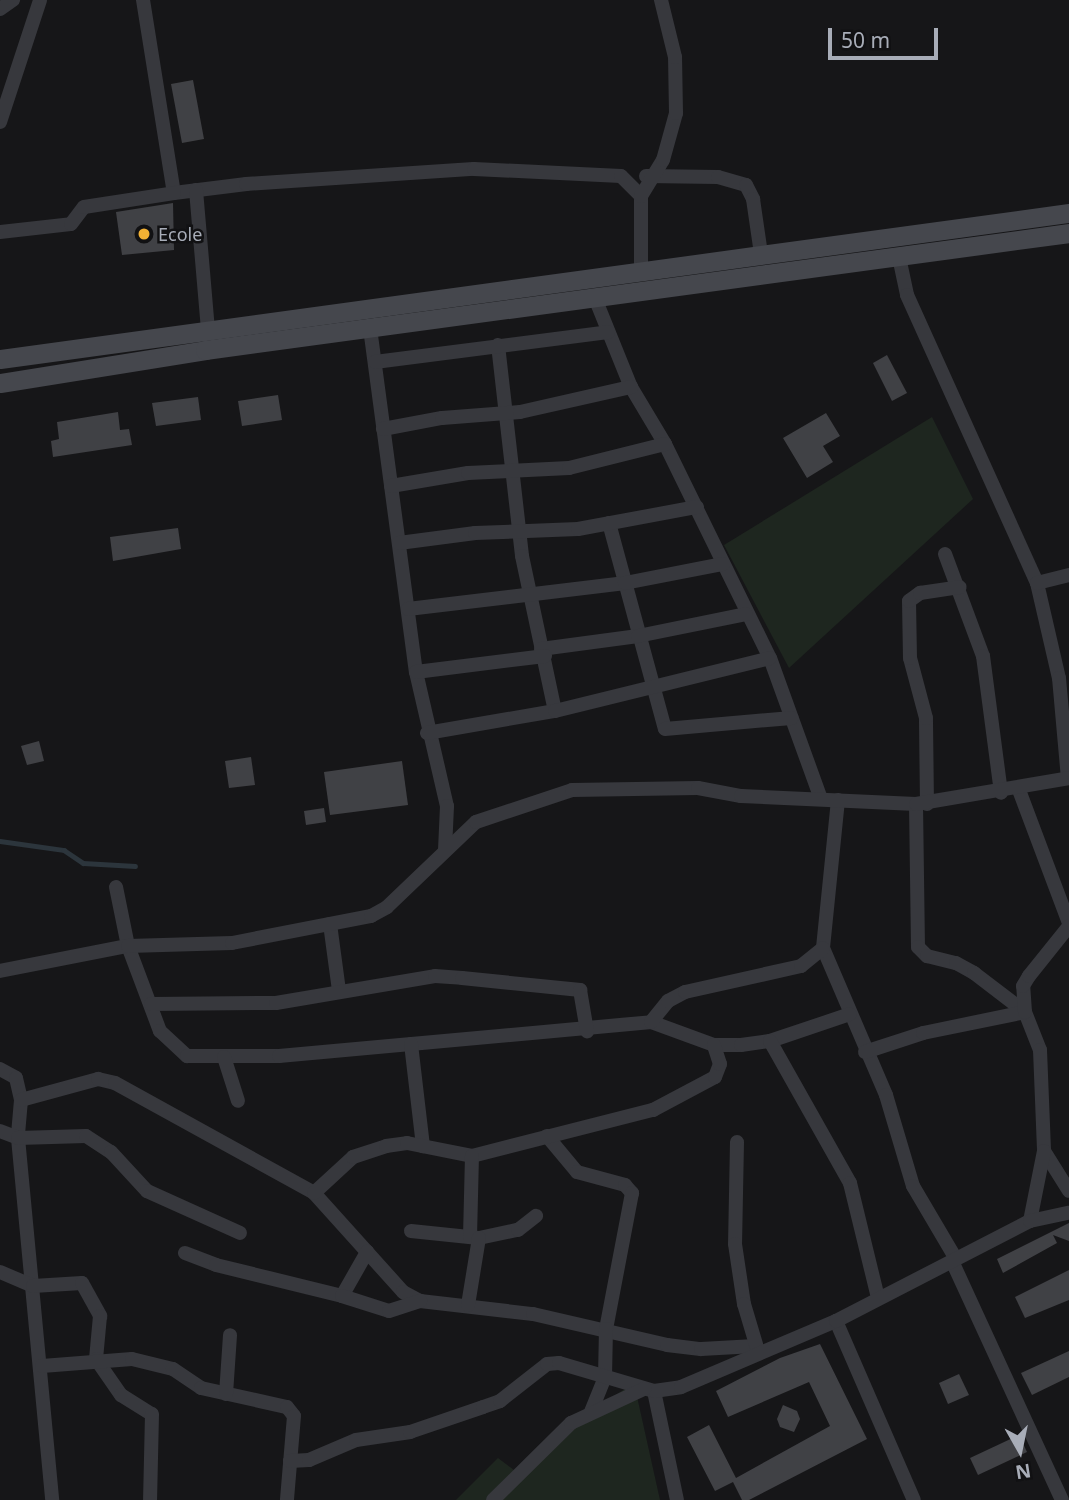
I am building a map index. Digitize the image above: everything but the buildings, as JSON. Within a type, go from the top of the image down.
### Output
[{"type":"street","points":[[0,9],[13,0]]},
{"type":"street","points":[[0,122],[40,0]]},
{"type":"street","points":[[143,0],[174,193]]},
{"type":"street","points":[[641,270],[641,196],[671,136],[677,92],[675,57],[661,0]]},
{"type":"street","points":[[0,232],[71,224],[84,207],[196,190],[474,169],[621,176],[718,177],[746,185],[753,199],[761,254]]},
{"type":"street","points":[[621,176],[641,196]]},
{"type":"street","points":[[196,190],[208,329]]},
{"type":"street","points":[[0,359],[1069,213]]},
{"type":"street","points":[[0,383],[370,328],[1069,233]]},
{"type":"street","points":[[0,971],[128,946],[232,943],[380,912],[445,850],[491,814],[572,790],[698,788],[741,796],[922,804],[1018,790],[1069,778],[1059,678],[1037,583],[906,295],[899,257]]},
{"type":"street","points":[[595,298],[631,387],[665,444],[769,658],[821,799]]},
{"type":"street","points":[[370,328],[416,671],[427,733],[447,806],[445,850]]},
{"type":"street","points":[[375,362],[608,332]]},
{"type":"street","points":[[498,345],[519,530],[555,711]]},
{"type":"street","points":[[383,429],[442,418],[506,414],[631,387]]},
{"type":"street","points":[[391,486],[468,473],[513,473],[569,468],[665,444]]},
{"type":"street","points":[[398,543],[609,523],[696,507]]},
{"type":"street","points":[[609,523],[638,636],[667,730],[792,718]]},
{"type":"street","points":[[945,554],[960,587],[990,690],[1001,793]]},
{"type":"street","points":[[408,609],[625,583],[723,564]]},
{"type":"street","points":[[1037,583],[1069,575]]},
{"type":"street","points":[[960,587],[920,593],[909,601],[910,658],[926,718],[918,947],[927,956],[956,963],[974,973],[1026,1012]]},
{"type":"street","points":[[416,671],[638,636],[746,614]]},
{"type":"street","points":[[427,733],[555,711],[769,658]]},
{"type":"street","points":[[1018,790],[1069,924],[1023,986],[1026,1012],[1040,1050],[1044,1152],[1030,1220]]},
{"type":"street","points":[[838,800],[823,948],[865,1052],[886,1095],[913,1186],[954,1260],[1062,1500]]},
{"type":"street","points":[[116,887],[128,946],[160,1031],[181,1054],[224,1057],[587,1031],[651,1022],[714,1045],[770,1041],[850,1014]]},
{"type":"street","points":[[330,924],[339,991]]},
{"type":"street","points":[[651,1022],[668,1001],[684,992],[801,966],[823,948]]},
{"type":"street","points":[[151,1004],[249,1005],[435,976],[571,988],[583,994],[587,1031]]},
{"type":"street","points":[[865,1052],[923,1034],[1026,1012]]},
{"type":"street","points":[[770,1041],[850,1183],[878,1298]]},
{"type":"street","points":[[411,1044],[423,1146]]},
{"type":"street","points":[[314,1193],[353,1157],[407,1143],[472,1156],[653,1110],[679,1099],[715,1077],[720,1065],[714,1045]]},
{"type":"street","points":[[224,1057],[238,1101]]},
{"type":"street","points":[[0,1069],[16,1078],[21,1100],[18,1138],[42,1366],[52,1500]]},
{"type":"street","points":[[21,1100],[106,1079],[314,1193],[403,1292],[420,1301]]},
{"type":"street","points":[[0,1130],[18,1138],[86,1136],[111,1152],[147,1191],[240,1233]]},
{"type":"street","points":[[547,1136],[585,1177],[632,1189],[606,1329],[605,1377],[590,1411]]},
{"type":"street","points":[[737,1142],[735,1244],[758,1351]]},
{"type":"street","points":[[1044,1152],[1069,1191]]},
{"type":"street","points":[[467,1305],[474,1238],[472,1156]]},
{"type":"street","points":[[493,1500],[538,1451],[590,1411],[649,1390],[681,1387],[758,1351],[836,1321],[1030,1220],[1069,1213]]},
{"type":"street","points":[[411,1231],[474,1238],[518,1230],[536,1216]]},
{"type":"street","points":[[342,1296],[367,1252]]},
{"type":"street","points":[[185,1253],[216,1265],[342,1296],[389,1311],[420,1301],[467,1305],[701,1349],[758,1351]]},
{"type":"street","points":[[0,1272],[33,1286],[82,1283],[100,1316],[96,1359],[121,1395],[152,1414],[150,1500]]},
{"type":"street","points":[[836,1321],[914,1500]]},
{"type":"street","points":[[226,1394],[230,1335]]},
{"type":"street","points":[[42,1366],[96,1359],[151,1363],[187,1376],[201,1388],[291,1410],[287,1500]]},
{"type":"street","points":[[290,1461],[309,1460],[356,1440],[410,1432],[445,1416],[500,1401],[547,1364],[558,1363],[649,1390]]},
{"type":"street","points":[[649,1390],[677,1500]]},
{"type":"shaded area","points":[[932,417],[973,499],[789,668],[724,545]]},
{"type":"shaded area","points":[[634,1383],[660,1500],[456,1500],[498,1458],[518,1473],[591,1411]]},
{"type":"waterway","points":[[0,841],[64,850],[83,863],[135,866]]},
{"type":"place","name":"Ecole","points":[[144,234]]}]
